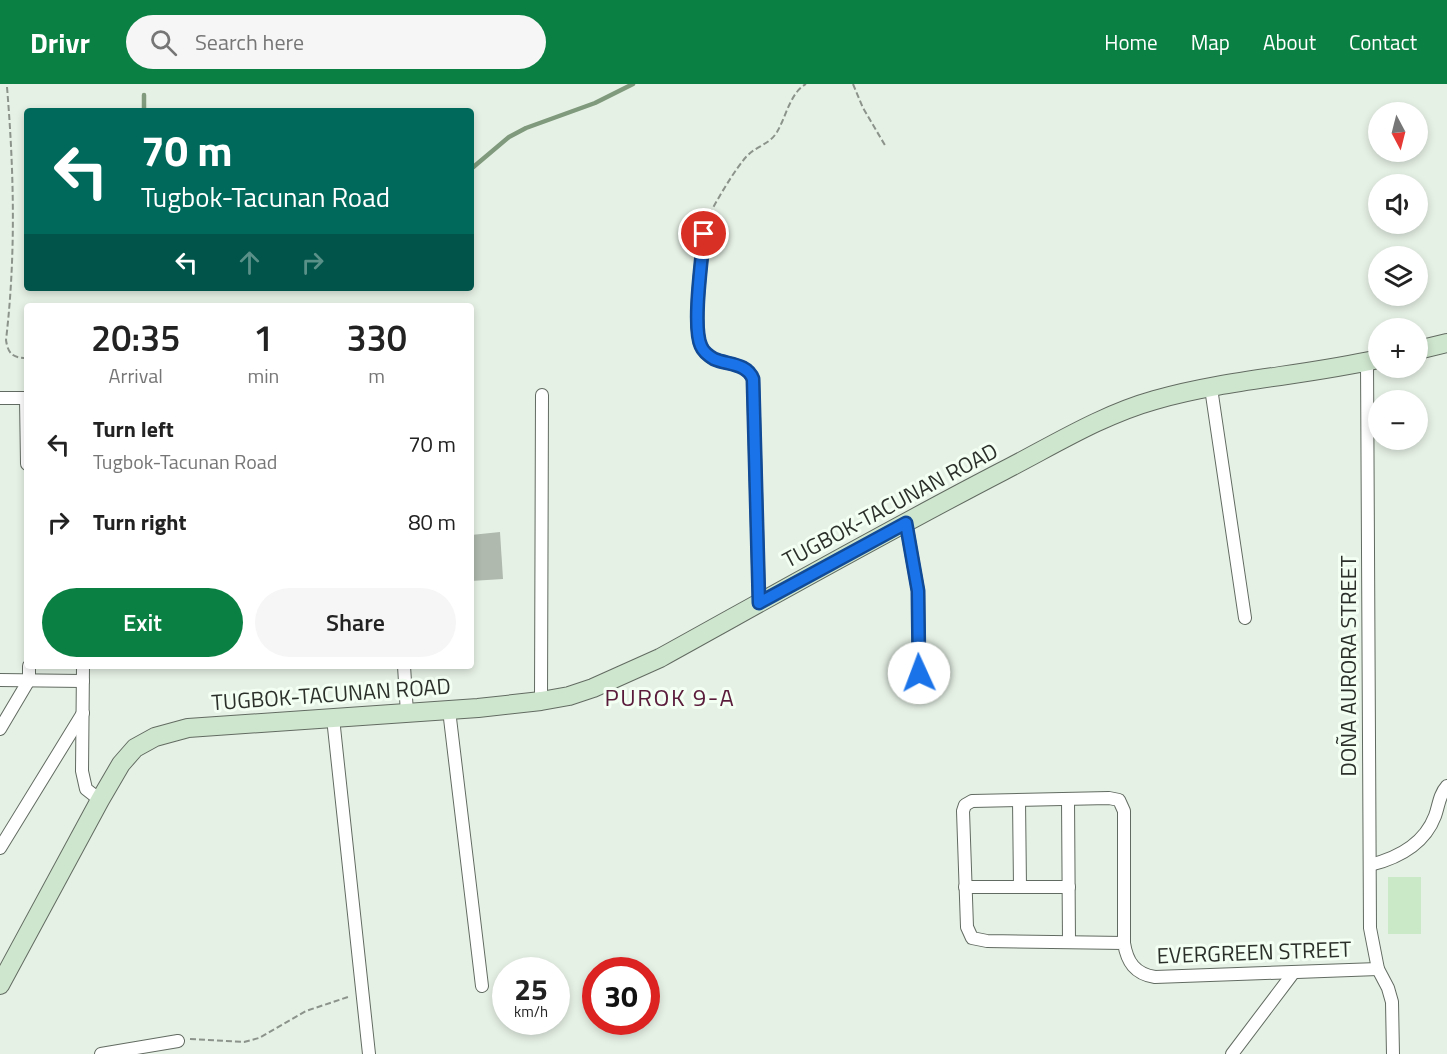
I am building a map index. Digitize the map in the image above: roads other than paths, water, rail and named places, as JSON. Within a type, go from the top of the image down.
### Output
[{"type":"street","points":[[704,234],[698,320],[700,345],[712,358],[743,367],[751,372],[753,379],[759,603]]},
{"type":"street","points":[[1428,348],[1447,343]]},
{"type":"street","name":"TUGBOK-TACUNAN ROAD","points":[[0,985],[100,800],[135,748],[154,736],[188,728],[449,710],[569,696],[620,678],[906,523],[1105,419],[1155,400],[1211,388],[1368,362]]},
{"type":"street","name":"DOÑA AURORA STREET","points":[[1372,378],[1370,934],[1378,969],[1388,987],[1392,1002],[1393,1054]]},
{"type":"street","points":[[1211,388],[1245,618]]},
{"type":"street","points":[[541,700],[542,395]]},
{"type":"street","points":[[0,398],[24,398]]},
{"type":"street","points":[[906,523],[918,591],[919,673]]},
{"type":"street","points":[[0,729],[29,680],[29,669]]},
{"type":"street","points":[[83,669],[83,782],[86,789],[100,800]]},
{"type":"street","points":[[404,669],[407,713]]},
{"type":"street","points":[[0,680],[83,681]]},
{"type":"street","points":[[449,710],[482,986]]},
{"type":"street","points":[[0,848],[83,713]]},
{"type":"street","points":[[333,718],[369,1054]]},
{"type":"street","points":[[1370,866],[1399,855],[1422,838],[1432,822],[1440,797],[1447,786]]},
{"type":"street","points":[[1069,887],[966,887],[963,812],[965,805],[972,801],[1109,798],[1119,800],[1124,811],[1124,943]]},
{"type":"street","points":[[1068,799],[1069,942]]},
{"type":"street","points":[[1019,800],[1020,887]]},
{"type":"street","name":"EVERGREEN STREET","points":[[966,887],[967,927],[972,938],[987,941],[1124,943],[1130,964],[1144,976],[1378,969]]},
{"type":"street","points":[[1232,1054],[1294,972]]},
{"type":"street","points":[[101,1054],[178,1041]]},
{"type":"waterway","points":[[474,166],[509,137],[526,128],[595,103],[633,84]]},
{"type":"waterway","points":[[144,95],[144,108]]},
{"type":"district","name":"PUROK 9-A","points":[[670,698]]}]
